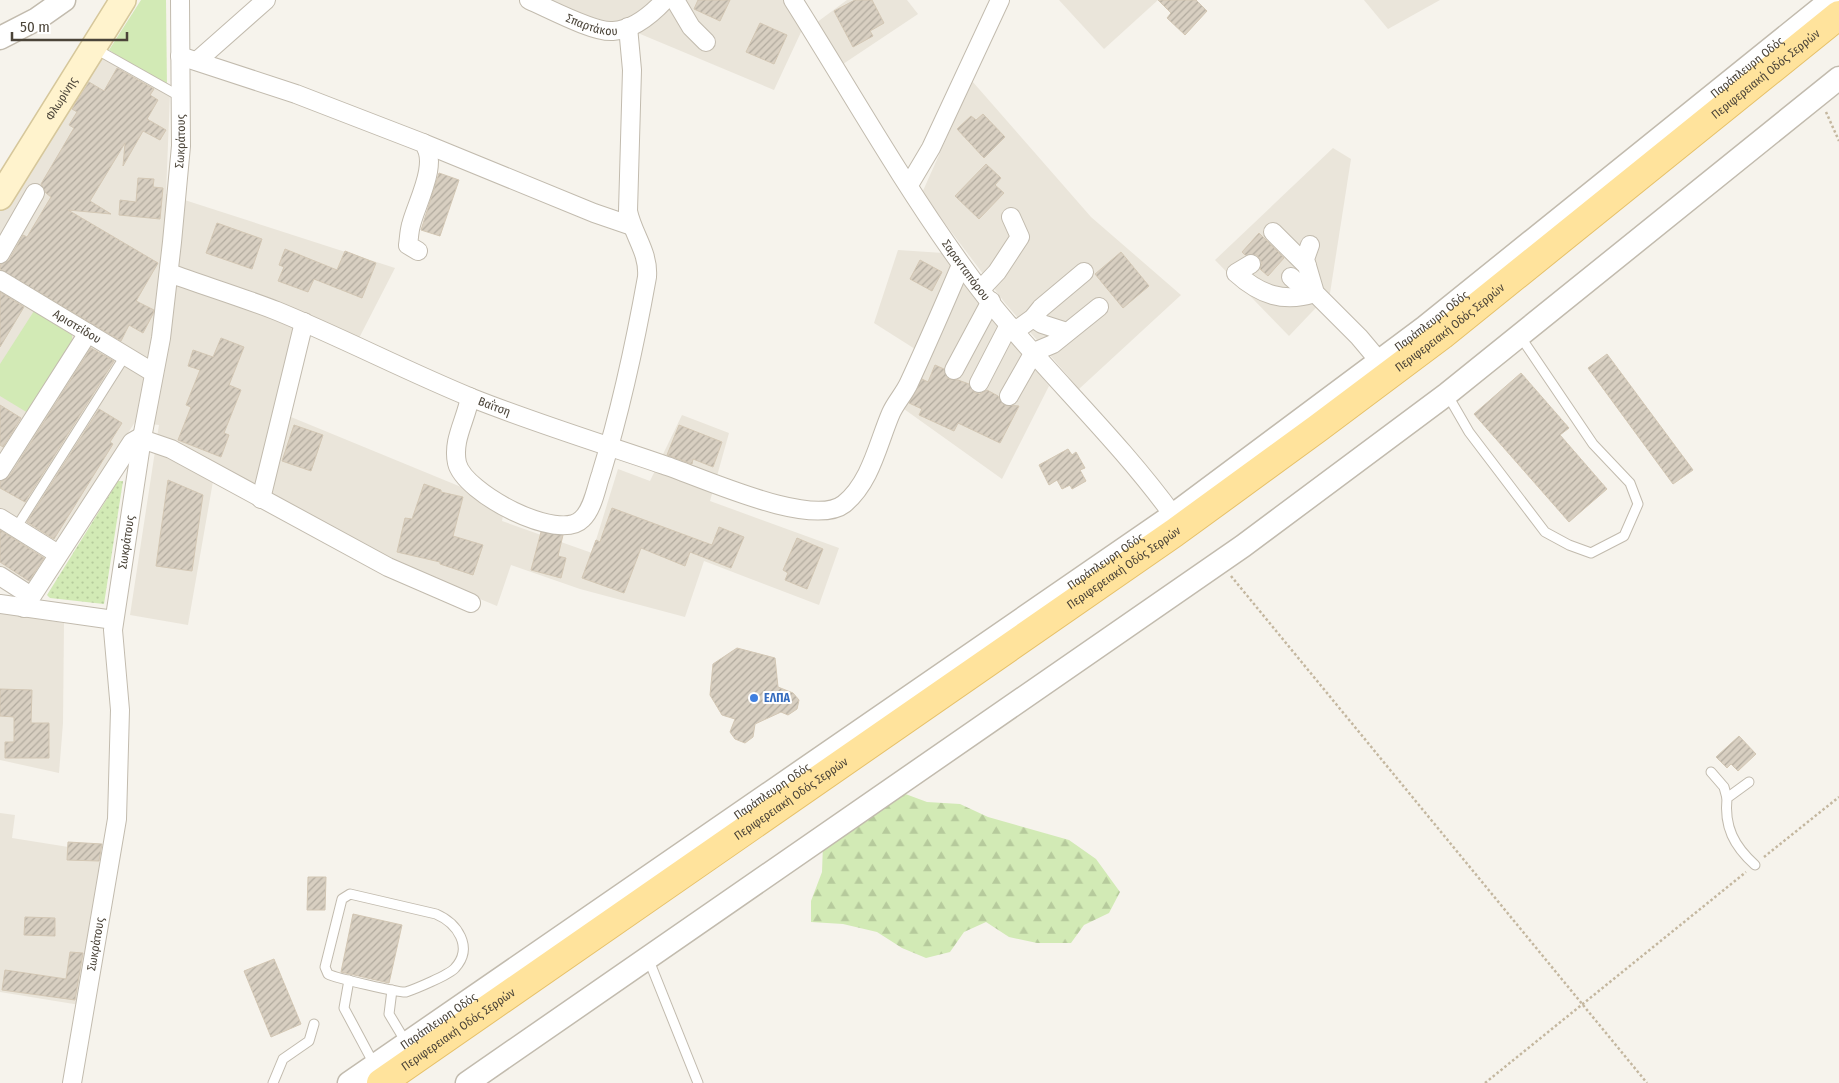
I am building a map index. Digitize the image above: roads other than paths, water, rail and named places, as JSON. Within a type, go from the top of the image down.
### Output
[{"type":"main road","name":"Φλωρίνης","points":[[0,197],[123,0]]},
{"type":"main road","name":"Περιφερειακή Οδός Σερρών","points":[[378,1074],[1174,533],[1318,428],[1449,328],[1839,15]]},
{"type":"street","points":[[0,38],[37,18],[64,0]]},
{"type":"street","name":"Σωκράτους","points":[[72,1083],[117,819],[120,710],[113,639],[114,620],[142,438],[161,338],[169,273],[180,154],[180,0]]},
{"type":"street","points":[[197,61],[266,0]]},
{"type":"street","name":"Σπαρτάκου","points":[[529,0],[598,29],[613,31],[628,27]]},
{"type":"street","points":[[470,397],[466,418],[457,438],[458,466],[473,487],[506,509],[528,518],[548,523],[578,523],[592,500],[609,448],[624,393],[647,277],[646,254],[632,226],[627,201],[632,80],[628,27],[654,11],[665,0]]},
{"type":"street","points":[[675,0],[691,27],[706,42]]},
{"type":"street","name":"Σαρανταπόρου","points":[[793,0],[961,265],[1012,328],[1173,515]]},
{"type":"street","points":[[909,185],[931,148],[1000,0]]},
{"type":"street","name":"Παράπλευρη Οδός","points":[[349,1083],[378,1074],[407,1044],[1173,515],[1380,362],[1831,0]]},
{"type":"street","points":[[180,56],[320,102],[424,142],[594,213],[632,226]]},
{"type":"street","points":[[467,1083],[1220,562],[1447,394],[1839,78]]},
{"type":"street","points":[[418,251],[408,245],[411,225],[426,182],[429,156],[424,142]]},
{"type":"street","points":[[0,254],[35,193]]},
{"type":"street","points":[[954,370],[997,272],[1020,237],[1012,217]]},
{"type":"street","points":[[1273,232],[1306,266]]},
{"type":"street","points":[[1310,245],[1305,259],[1313,294]]},
{"type":"street","points":[[1251,264],[1236,273],[1265,294],[1306,297],[1313,294]]},
{"type":"street","name":"Βαΐτση","points":[[169,273],[304,322],[470,397],[609,448],[793,510],[829,511],[844,504],[864,480],[875,458],[890,415],[908,386],[961,265]]},
{"type":"street","points":[[979,382],[1012,328],[1033,318],[1041,308],[1084,272]]},
{"type":"street","points":[[1291,276],[1353,330],[1380,362]]},
{"type":"street","name":"Αριστείδου","points":[[0,280],[154,373]]},
{"type":"street","points":[[1009,396],[1034,352],[1053,344],[1099,307]]},
{"type":"street","points":[[1033,318],[1042,324],[1067,332]]},
{"type":"street","points":[[261,499],[304,322]]},
{"type":"street","points":[[3,462],[88,333]]},
{"type":"street","points":[[27,602],[132,442],[142,438],[171,449],[388,567],[471,602]]},
{"type":"street","points":[[0,518],[58,554]]},
{"type":"street","points":[[0,576],[27,602]]},
{"type":"street","points":[[0,604],[27,602],[114,620]]},
{"type":"lane","points":[[94,48],[181,98]]},
{"type":"lane","points":[[1447,394],[1469,432],[1546,532],[1569,545],[1591,553],[1624,536],[1638,504],[1630,483],[1593,444],[1520,336]]},
{"type":"lane","points":[[16,528],[125,356]]},
{"type":"lane","points":[[1711,772],[1724,787],[1727,798],[1725,814],[1730,836],[1742,853],[1755,865]]},
{"type":"lane","points":[[1727,798],[1749,782]]},
{"type":"lane","points":[[347,894],[436,914],[454,924],[459,931],[463,950],[454,970],[404,992],[349,980],[331,976],[325,967],[342,899],[347,894]]},
{"type":"lane","points":[[648,958],[698,1083]]},
{"type":"lane","points":[[349,980],[344,1008],[378,1074]]},
{"type":"lane","points":[[392,990],[389,1014],[407,1044]]},
{"type":"lane","points":[[273,1083],[278,1066],[283,1059],[309,1041],[314,1024]]},
{"type":"place","name":"ΕΛΠΑ","points":[[754,698]]}]
